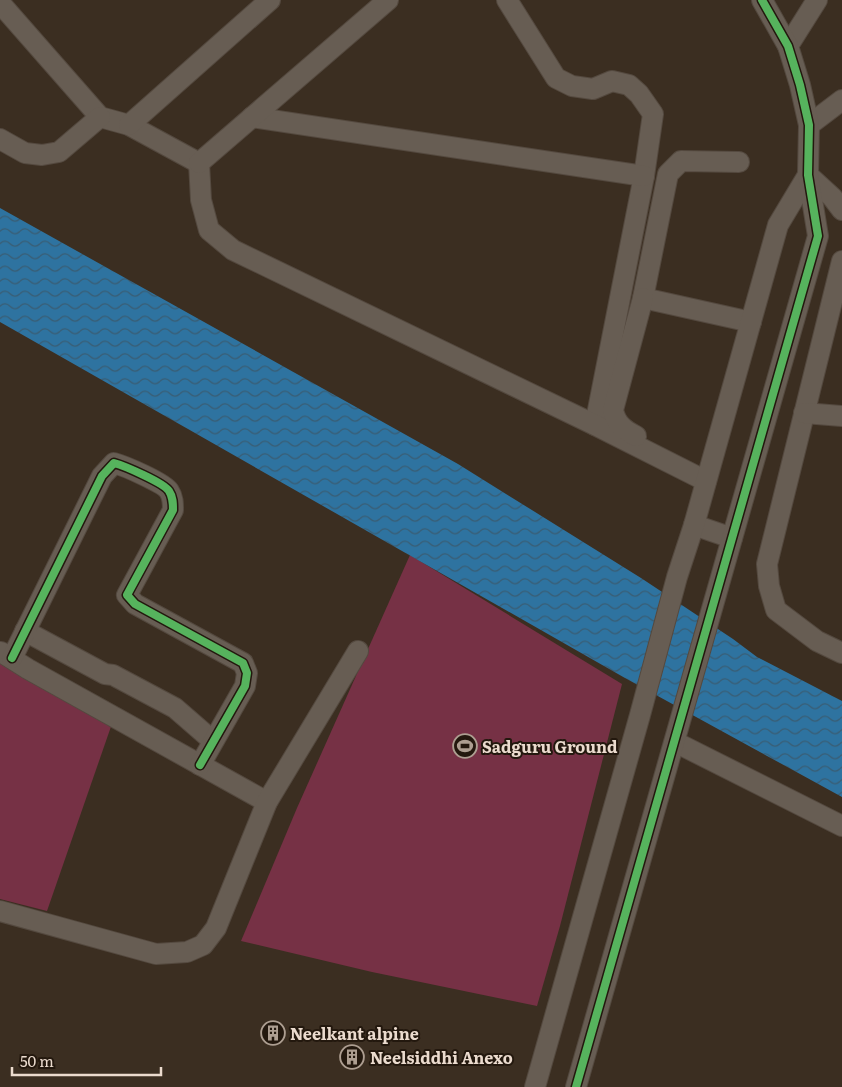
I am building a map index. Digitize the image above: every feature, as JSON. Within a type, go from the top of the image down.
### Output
[{"type":"street","points":[[129,125],[270,0]]},
{"type":"street","points":[[199,163],[388,0]]},
{"type":"street","points":[[507,0],[556,78],[572,86],[592,88],[612,81],[629,85],[639,94],[653,114],[644,176],[595,425]]},
{"type":"street","points":[[576,1087],[676,742],[818,236],[808,175],[809,125],[800,85],[788,46],[762,0]]},
{"type":"street","points":[[788,46],[817,0]]},
{"type":"street","points":[[0,3],[100,117],[129,125],[199,163]]},
{"type":"street","points":[[809,125],[842,100]]},
{"type":"street","points":[[0,139],[25,153],[42,156],[59,152],[100,117]]},
{"type":"street","points":[[252,117],[644,176]]},
{"type":"street","points":[[656,446],[626,431],[615,419],[613,410],[643,298],[668,174],[682,161],[739,162]]},
{"type":"street","points":[[199,163],[201,200],[209,230],[233,250],[595,425],[706,481]]},
{"type":"street","points":[[808,175],[832,197],[842,210]]},
{"type":"street","points":[[535,1087],[778,225],[808,175]]},
{"type":"street","points":[[842,261],[767,564],[769,586],[776,610],[818,641],[842,653]]},
{"type":"street","points":[[643,298],[751,322]]},
{"type":"street","points":[[804,414],[842,416]]},
{"type":"street","points":[[200,765],[245,686],[247,673],[243,663],[135,604],[127,595],[173,510],[172,498],[168,489],[128,467],[114,463],[102,476],[25,631],[6,655],[28,669],[200,765],[267,802]]},
{"type":"street","points":[[694,525],[732,538]]},
{"type":"street","points":[[25,631],[105,674],[113,675],[175,708],[213,742]]},
{"type":"street","points":[[0,911],[156,954],[187,952],[203,945],[216,928],[267,802],[358,651]]},
{"type":"street","points":[[676,742],[842,826]]},
{"type":"shaded area","name":"Sadguru Ground","points":[[410,555],[622,684],[560,926],[537,1006],[372,972],[241,941],[297,808]]},
{"type":"shaded area","points":[[0,652],[115,715],[47,911],[0,899]]},
{"type":"water","points":[[0,208],[458,464],[641,578],[757,657],[842,701],[842,797],[625,678],[0,322]]},
{"type":"cycle path","points":[[576,1087],[818,236],[808,175],[809,125],[800,85],[788,46],[762,0]]},
{"type":"cycle path","points":[[12,658],[102,476],[114,463],[152,479],[169,491],[173,500],[173,510],[127,595],[135,604],[243,663],[247,673],[245,686],[200,765]]},
{"type":"place","name":"Sadguru Ground","points":[[465,746]]},
{"type":"place","name":"Neelkant alpine","points":[[273,1033]]},
{"type":"place","name":"Neelsiddhi Anexo","points":[[352,1057]]}]
